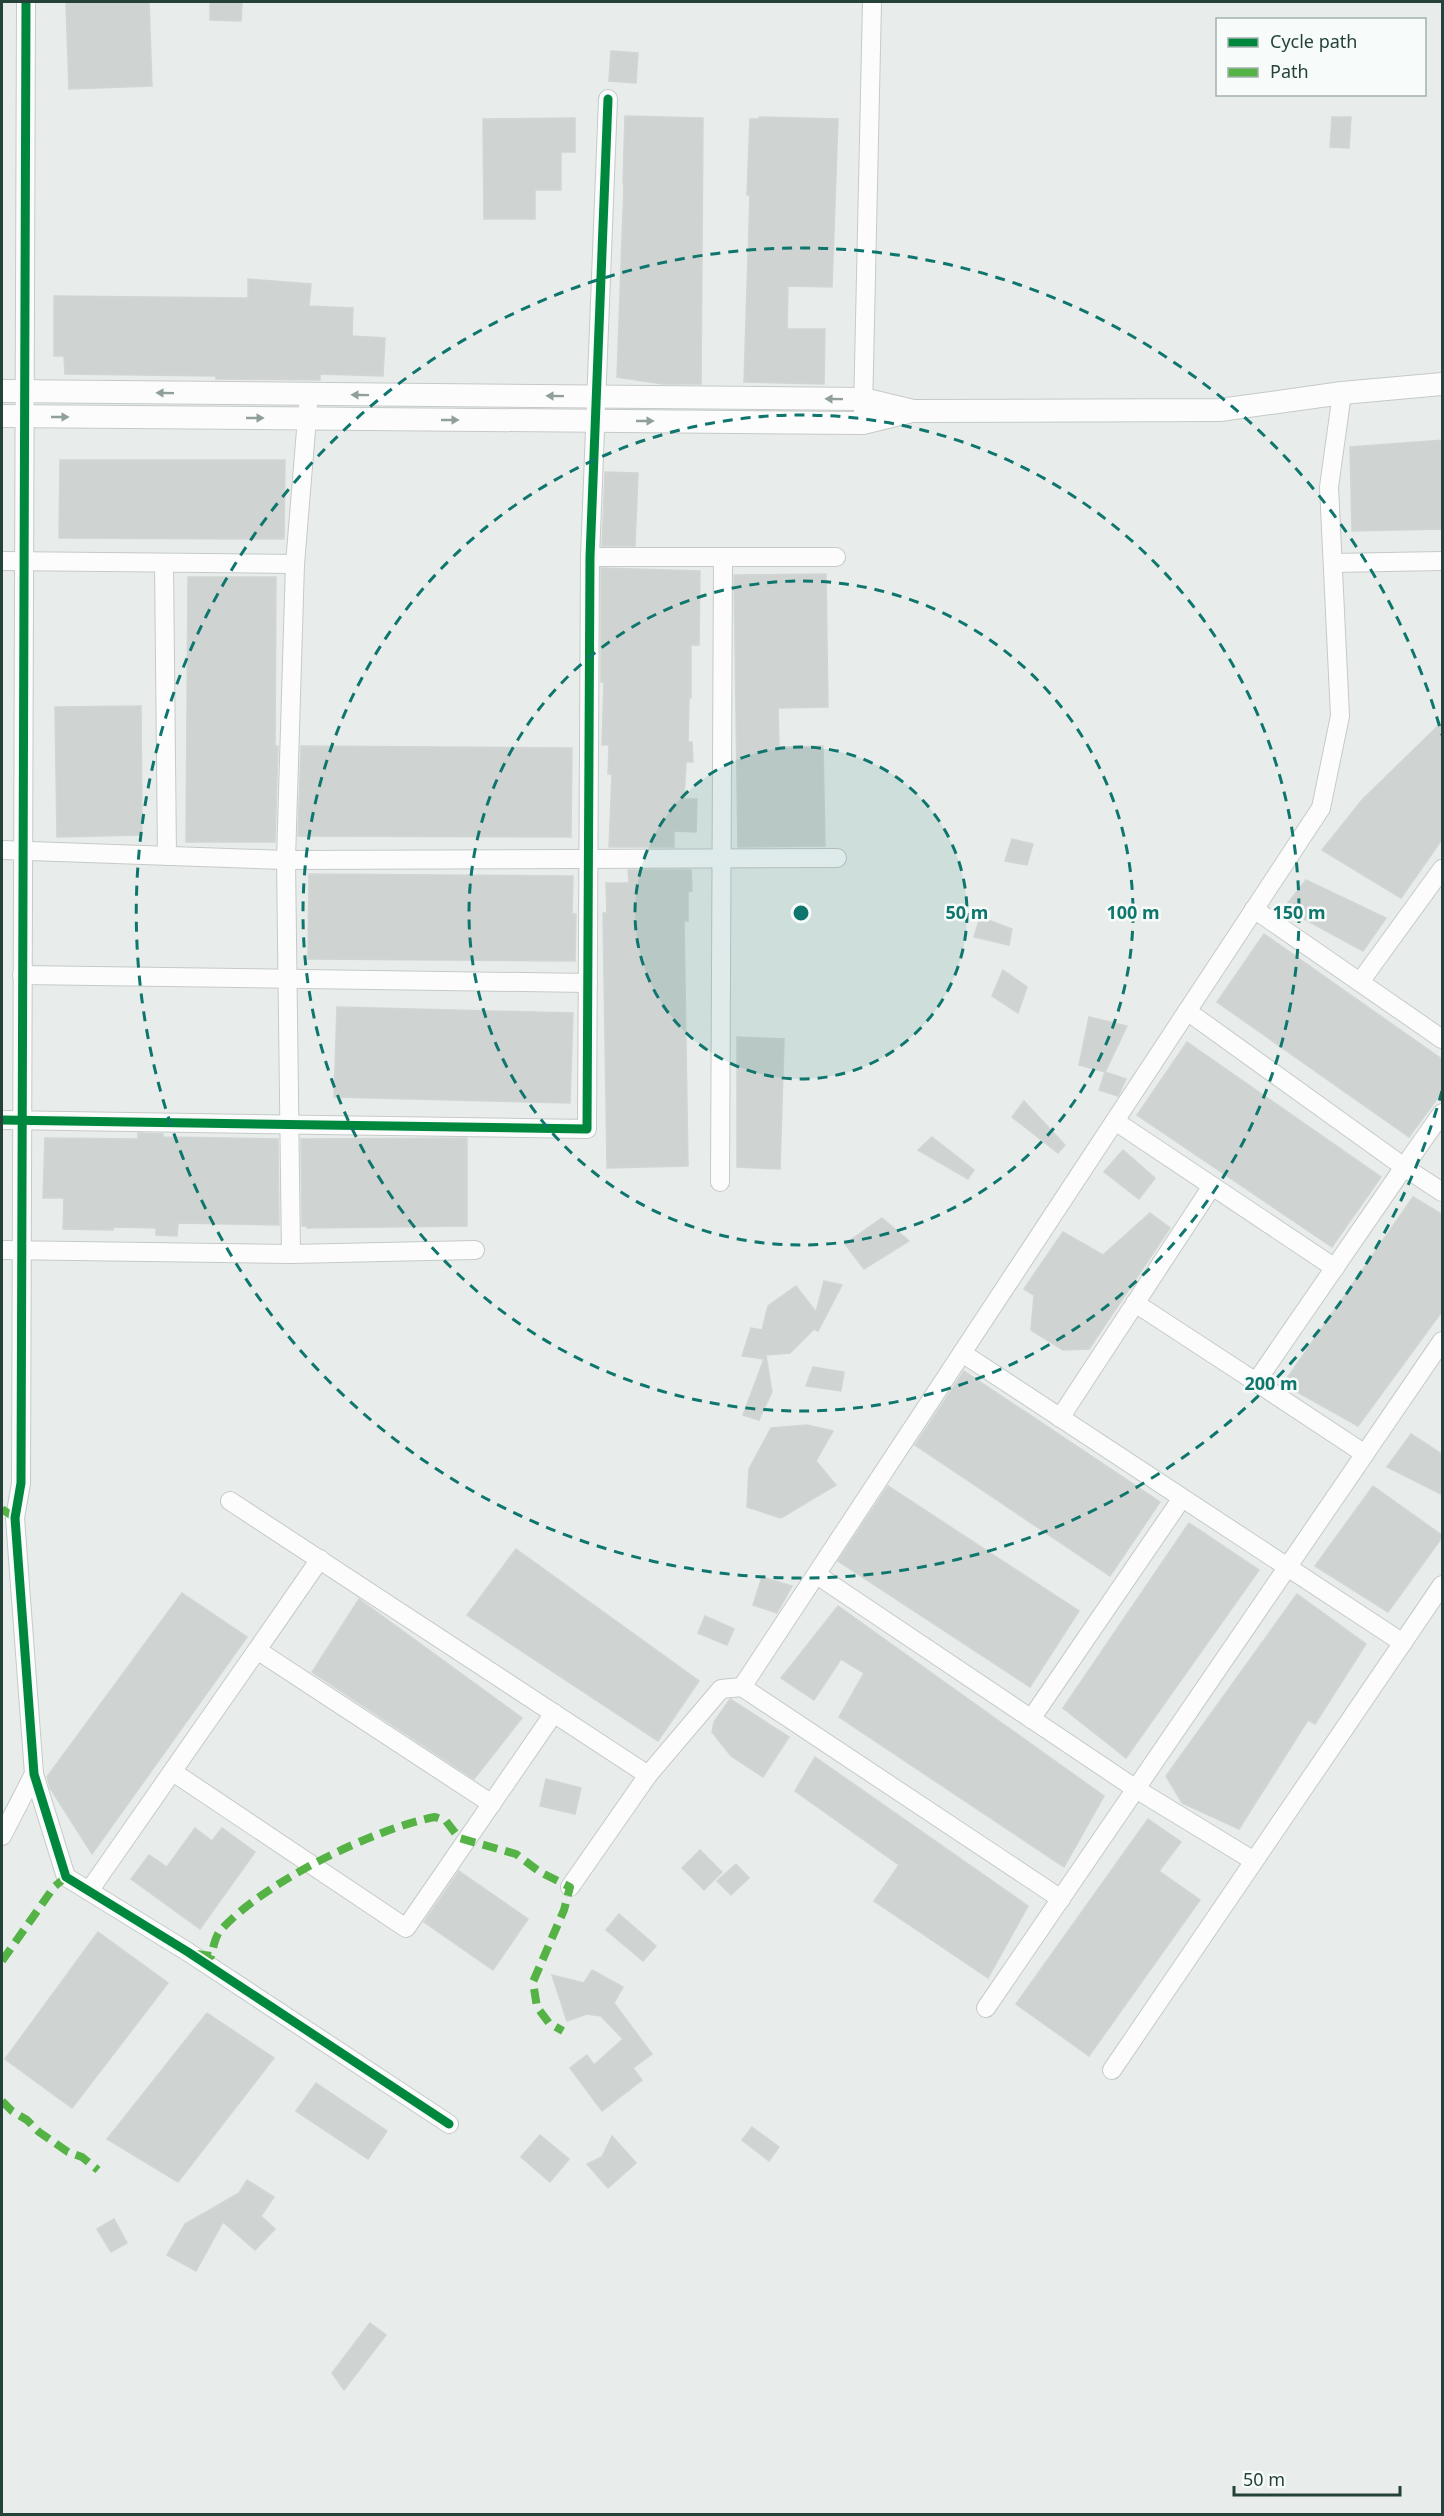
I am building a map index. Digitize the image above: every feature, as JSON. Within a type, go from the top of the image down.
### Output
[{"type":"street","points":[[26,2],[13,391],[24,417],[21,1483],[15,1518],[34,1773],[66,1877],[188,1952],[448,2124]]},
{"type":"street","points":[[863,423],[872,2]]},
{"type":"street","points":[[2,1120],[587,1129],[590,557],[608,99]]},
{"type":"street","points":[[2,416],[863,423],[913,411],[1220,410],[1442,380]]},
{"type":"street","points":[[13,391],[863,399],[913,411]]},
{"type":"street","points":[[742,1687],[1321,808],[1340,716],[1329,487],[1342,393]]},
{"type":"street","points":[[291,1254],[286,860],[295,564],[308,419],[308,394]]},
{"type":"street","points":[[590,557],[836,557]]},
{"type":"street","points":[[720,1182],[723,557]]},
{"type":"street","points":[[2,561],[295,564]]},
{"type":"street","points":[[1333,563],[1443,561]]},
{"type":"street","points":[[164,563],[167,856]]},
{"type":"street","points":[[2,850],[286,860],[589,857],[837,858]]},
{"type":"street","points":[[1360,982],[1443,869]]},
{"type":"street","points":[[1254,909],[1443,1039]]},
{"type":"street","points":[[22,975],[588,983]]},
{"type":"street","points":[[1188,1011],[1404,1167],[1443,1192]]},
{"type":"street","points":[[1256,1382],[1443,1113]]},
{"type":"street","points":[[1115,1121],[1335,1268]]},
{"type":"street","points":[[1060,1418],[1212,1186]]},
{"type":"street","points":[[2,1250],[291,1254],[475,1250]]},
{"type":"street","points":[[1135,1303],[1365,1454]]},
{"type":"street","points":[[986,2008],[1443,1341]]},
{"type":"street","points":[[962,1353],[1403,1643]]},
{"type":"street","points":[[1031,1719],[1182,1498]]},
{"type":"street","points":[[230,1501],[648,1775]]},
{"type":"street","points":[[89,1891],[320,1559]]},
{"type":"street","points":[[817,1575],[1136,1789],[1254,1861]]},
{"type":"street","points":[[1112,2070],[1443,1585]]},
{"type":"street","points":[[257,1650],[492,1804]]},
{"type":"street","points":[[570,1887],[648,1775],[721,1689],[742,1687],[1061,1899]]},
{"type":"street","points":[[173,1772],[406,1928],[554,1713]]},
{"type":"street","points":[[2,1836],[34,1773]]},
{"type":"building","points":[[66,2],[149,2],[152,86],[69,89]]},
{"type":"building","points":[[210,2],[242,2],[241,21],[210,20]]},
{"type":"building","points":[[611,51],[638,53],[636,83],[609,81]]},
{"type":"building","points":[[625,116],[703,118],[701,384],[663,384],[617,377]]},
{"type":"building","points":[[759,117],[838,119],[832,287],[788,286],[787,329],[825,329],[824,384],[744,382],[750,119],[759,119]]},
{"type":"building","points":[[1332,117],[1351,117],[1349,148],[1330,147]]},
{"type":"building","points":[[575,118],[575,152],[561,152],[561,190],[535,190],[535,219],[484,219],[483,119]]},
{"type":"building","points":[[248,279],[311,284],[309,306],[353,308],[352,336],[385,338],[383,376],[320,374],[320,380],[65,374],[64,356],[54,356],[54,296],[248,298]]},
{"type":"building","points":[[1443,440],[1443,529],[1352,531],[1350,447]]},
{"type":"building","points":[[60,460],[285,460],[284,539],[59,538]]},
{"type":"building","points":[[605,472],[638,473],[635,546],[602,546]]},
{"type":"building","points":[[601,568],[700,571],[699,645],[691,645],[691,698],[689,698],[688,742],[692,742],[693,762],[686,762],[684,799],[697,799],[696,832],[674,831],[674,847],[609,847],[612,774],[608,774],[609,745],[602,745],[604,682],[601,682]]},
{"type":"building","points":[[826,574],[828,707],[778,708],[779,747],[823,746],[825,846],[738,847],[734,575]]},
{"type":"building","points":[[188,577],[276,577],[275,746],[278,746],[275,842],[186,842]]},
{"type":"building","points":[[141,706],[142,835],[57,837],[55,707]]},
{"type":"building","points":[[1443,721],[1443,838],[1401,898],[1322,850],[1362,800]]},
{"type":"building","points":[[301,746],[572,748],[571,837],[298,836]]},
{"type":"building","points":[[1012,839],[1033,844],[1027,865],[1005,861]]},
{"type":"building","points":[[628,870],[691,870],[692,891],[688,892],[688,921],[684,921],[688,1166],[607,1168],[603,913],[607,913],[606,883],[629,883]]},
{"type":"building","points":[[309,874],[573,876],[572,914],[576,914],[575,961],[308,959]]},
{"type":"building","points":[[1306,880],[1386,918],[1363,951],[1284,908]]},
{"type":"building","points":[[980,917],[1012,929],[1009,945],[974,937]]},
{"type":"building","points":[[1264,934],[1443,1060],[1443,1091],[1409,1137],[1217,1002]]},
{"type":"building","points":[[1003,970],[1027,987],[1018,1013],[992,996]]},
{"type":"building","points":[[337,1007],[573,1013],[570,1103],[334,1097]]},
{"type":"building","points":[[1089,1017],[1127,1026],[1105,1072],[1079,1065]]},
{"type":"building","points":[[737,1037],[784,1039],[780,1169],[737,1167]]},
{"type":"building","points":[[1187,1042],[1381,1177],[1332,1247],[1137,1115]]},
{"type":"building","points":[[1105,1072],[1126,1079],[1118,1096],[1099,1090]]},
{"type":"building","points":[[1024,1101],[1065,1145],[1058,1153],[1012,1117]]},
{"type":"building","points":[[138,1133],[163,1134],[163,1137],[278,1139],[279,1225],[178,1223],[177,1236],[156,1235],[156,1228],[63,1229],[64,1198],[43,1198],[45,1138],[138,1139]]},
{"type":"building","points":[[932,1137],[974,1170],[968,1179],[918,1150]]},
{"type":"building","points":[[467,1138],[467,1226],[307,1228],[307,1226],[302,1226],[301,1139]]},
{"type":"building","points":[[1123,1150],[1155,1178],[1139,1199],[1104,1172]]},
{"type":"building","points":[[1413,1197],[1443,1215],[1443,1310],[1358,1426],[1283,1384]]},
{"type":"building","points":[[1150,1213],[1170,1228],[1089,1349],[1063,1350],[1031,1330],[1034,1295],[1024,1289],[1063,1232],[1103,1255]]},
{"type":"building","points":[[882,1218],[909,1241],[864,1269],[845,1244]]},
{"type":"building","points":[[824,1281],[842,1285],[818,1331],[814,1329],[790,1353],[766,1355],[772,1392],[759,1420],[743,1415],[764,1359],[742,1356],[751,1328],[762,1330],[768,1306],[796,1286],[816,1312]]},
{"type":"building","points":[[813,1367],[844,1372],[841,1391],[806,1386]]},
{"type":"building","points":[[964,1371],[1160,1502],[1110,1576],[915,1445]]},
{"type":"building","points":[[807,1425],[833,1431],[816,1461],[836,1485],[781,1518],[747,1507],[749,1469],[771,1428]]},
{"type":"building","points":[[1411,1434],[1443,1455],[1443,1495],[1387,1467]]},
{"type":"building","points":[[888,1486],[1079,1611],[1030,1687],[838,1561]]},
{"type":"building","points":[[1373,1486],[1443,1536],[1388,1612],[1315,1566]]},
{"type":"building","points":[[1189,1523],[1259,1570],[1126,1758],[1063,1708]]},
{"type":"building","points":[[516,1549],[699,1681],[658,1741],[467,1615]]},
{"type":"building","points":[[762,1577],[792,1586],[777,1613],[753,1605]]},
{"type":"building","points":[[182,1593],[247,1637],[92,1854],[50,1788],[47,1777]]},
{"type":"building","points":[[1297,1594],[1366,1644],[1315,1724],[1308,1720],[1239,1829],[1182,1803],[1166,1776]]},
{"type":"building","points":[[359,1599],[522,1718],[474,1779],[312,1672]]},
{"type":"building","points":[[838,1606],[1104,1796],[1064,1867],[839,1717],[864,1673],[841,1659],[814,1700],[781,1678]]},
{"type":"building","points":[[705,1616],[734,1629],[727,1645],[698,1633]]},
{"type":"building","points":[[730,1699],[789,1737],[763,1777],[731,1756],[712,1732],[714,1722]]},
{"type":"building","points":[[815,1757],[1028,1906],[988,1978],[874,1901],[899,1865],[795,1791]]},
{"type":"building","points":[[546,1779],[581,1788],[575,1814],[540,1806]]},
{"type":"building","points":[[1148,1819],[1181,1842],[1159,1871],[1200,1900],[1089,2056],[1016,2004]]},
{"type":"building","points":[[195,1828],[212,1841],[222,1828],[255,1852],[200,1929],[131,1879],[149,1855],[167,1867]]},
{"type":"building","points":[[700,1850],[722,1872],[704,1890],[682,1868]]},
{"type":"building","points":[[736,1864],[749,1878],[731,1895],[717,1881]]},
{"type":"building","points":[[459,1871],[528,1919],[493,1970],[424,1922]]},
{"type":"building","points":[[619,1914],[656,1946],[643,1961],[606,1930]]},
{"type":"building","points":[[98,1932],[168,1983],[72,2108],[5,2059]]},
{"type":"building","points":[[592,1970],[623,1987],[614,2003],[652,2054],[633,2068],[642,2080],[602,2111],[570,2068],[587,2055],[594,2065],[623,2039],[601,2016],[587,2014],[567,2021],[552,1975],[584,1983]]},
{"type":"building","points":[[207,2013],[274,2058],[178,2182],[107,2139]]},
{"type":"building","points":[[316,2083],[387,2131],[368,2159],[296,2111]]},
{"type":"building","points":[[752,2127],[779,2147],[769,2161],[742,2140]]},
{"type":"building","points":[[540,2135],[569,2159],[550,2182],[521,2157]]},
{"type":"building","points":[[612,2136],[636,2163],[608,2188],[587,2164],[602,2157]]},
{"type":"building","points":[[247,2180],[274,2197],[261,2216],[275,2229],[255,2250],[223,2222],[196,2271],[167,2255],[185,2224],[239,2193]]},
{"type":"building","points":[[114,2219],[127,2243],[111,2252],[97,2229]]},
{"type":"building","points":[[370,2323],[386,2335],[344,2390],[332,2373]]},
{"type":"marked path","points":[[2,1509],[15,1518]]},
{"type":"marked path","points":[[197,1954],[211,1956],[220,1931],[239,1913],[290,1877],[320,1860],[381,1833],[435,1817],[446,1821],[459,1838],[516,1854],[540,1872],[570,1887],[564,1910],[533,1982],[537,2007],[549,2023],[563,2031]]},
{"type":"marked path","points":[[2,1961],[54,1887],[66,1877]]},
{"type":"marked path","points":[[2,2101],[39,2132],[68,2152],[82,2157],[98,2170]]},
{"type":"cycle path","points":[[26,2],[21,1483],[15,1518],[34,1774],[66,1877],[188,1952],[449,2124]]},
{"type":"cycle path","points":[[2,1120],[587,1129],[590,557],[608,99]]}]
